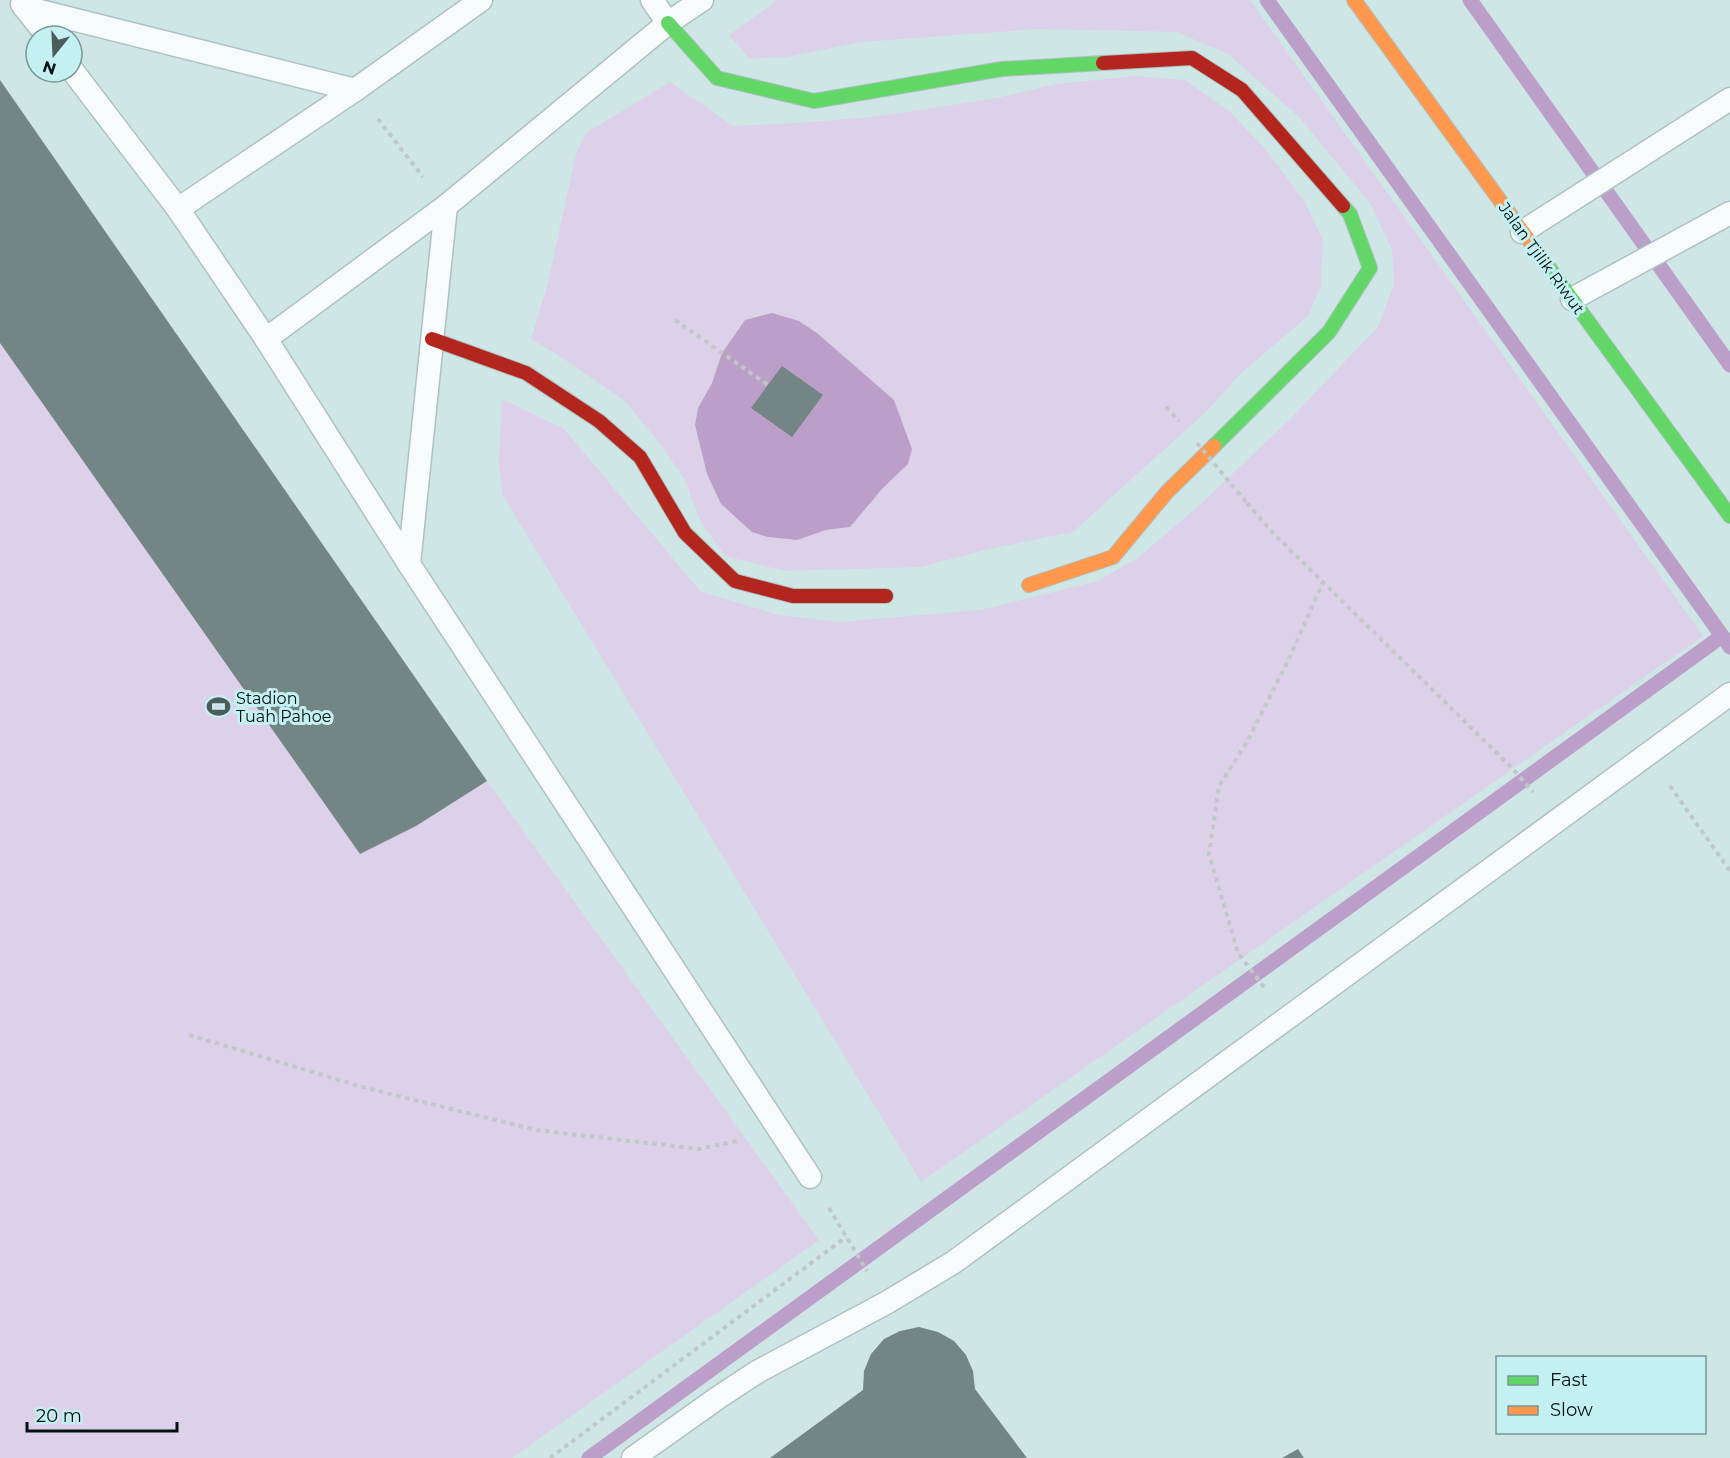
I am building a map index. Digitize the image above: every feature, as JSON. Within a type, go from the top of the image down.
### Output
[{"type":"main road","name":"Jalan Tjilik Riwut","points":[[1354,0],[1730,516]]},
{"type":"main road","points":[[669,22],[717,78],[814,101],[1002,69],[1192,58],[1242,90],[1350,214],[1370,268],[1329,332],[1167,492],[1113,557],[1029,585]]},
{"type":"main road","points":[[432,339],[526,373],[599,421],[640,457],[685,533],[735,581],[793,596],[886,596]]},
{"type":"lane","points":[[178,209],[355,90],[481,0]]},
{"type":"lane","points":[[652,0],[669,22]]},
{"type":"lane","points":[[266,339],[446,206],[669,22],[702,0]]},
{"type":"lane","points":[[22,3],[355,90]]},
{"type":"lane","points":[[22,3],[37,24]]},
{"type":"lane","points":[[83,84],[178,209],[266,339],[409,564],[810,1177]]},
{"type":"lane","points":[[1522,232],[1730,99]]},
{"type":"lane","points":[[409,564],[446,206]]},
{"type":"lane","points":[[1572,299],[1730,213]]},
{"type":"lane","points":[[633,1458],[718,1396],[757,1372],[886,1303],[954,1262],[1730,694]]},
{"type":"path","points":[[355,90],[446,206]]},
{"type":"path","points":[[675,320],[768,385]]},
{"type":"path","points":[[1167,407],[1178,420]]},
{"type":"path","points":[[1197,443],[1273,533],[1512,768],[1533,793]]},
{"type":"path","points":[[1271,995],[1238,953],[1209,854],[1219,786],[1247,742],[1288,661],[1323,582]]},
{"type":"path","points":[[1648,755],[1730,871]]},
{"type":"path","points":[[189,1035],[366,1088],[536,1130],[699,1149],[780,1131]]},
{"type":"path","points":[[550,1458],[846,1236]]},
{"type":"shaded area","points":[[778,0],[1250,0],[1703,636],[921,1182],[502,494],[499,461],[502,399],[564,429],[701,592],[779,615],[840,622],[980,610],[1098,581],[1139,557],[1205,500],[1289,420],[1378,327],[1394,284],[1392,250],[1370,203],[1299,117],[1228,54],[1177,32],[1037,29],[861,42],[786,57],[750,59],[729,35]]},
{"type":"shaded area","points":[[1136,76],[1185,80],[1230,112],[1266,150],[1305,202],[1323,240],[1321,286],[1308,316],[1239,375],[1209,409],[1073,532],[989,549],[920,567],[785,571],[725,556],[700,520],[684,478],[624,400],[531,339],[547,287],[576,154],[586,133],[670,82],[733,126],[881,116],[997,98],[1056,84]],"holes":[[[799,321],[817,333],[894,400],[912,449],[908,464],[882,489],[850,527],[826,530],[797,540],[721,504],[707,474],[695,425],[698,408],[712,383],[722,353]]]},
{"type":"shaded area","name":"Stadion Tuah Pahoe","points":[[0,80],[487,781],[819,1240],[512,1458],[0,1458]]},
{"type":"shaded area","points":[[772,313],[799,321],[817,333],[894,400],[912,449],[908,464],[882,489],[850,527],[826,530],[797,540],[768,537],[752,532],[721,504],[707,474],[695,425],[698,408],[712,383],[722,353],[745,320]]},
{"type":"building","points":[[0,80],[487,781],[416,826],[360,854],[0,343]]},
{"type":"building","points":[[782,366],[823,395],[792,437],[751,408]]},
{"type":"building","points":[[919,1327],[938,1332],[954,1341],[966,1355],[973,1371],[975,1389],[1027,1458],[770,1458],[863,1390],[864,1371],[871,1354],[884,1339],[900,1331]]},
{"type":"building","points":[[1298,1449],[1304,1458],[1282,1458]]},
{"type":"waterway","points":[[1267,0],[1730,647]]},
{"type":"waterway","points":[[1470,0],[1730,365]]},
{"type":"waterway","points":[[589,1458],[1722,636]]},
{"type":"traffic: fast","points":[[668,23],[717,78],[814,101],[1002,69],[1103,63]]},
{"type":"traffic: fast","points":[[1214,446],[1329,332],[1370,268],[1350,214],[1343,206]]},
{"type":"traffic: fast","points":[[1544,261],[1730,516]]},
{"type":"traffic: slow","points":[[1354,0],[1544,261]]},
{"type":"traffic: slow","points":[[1029,585],[1113,557],[1167,492],[1214,446]]},
{"type":"traffic: jam","points":[[1103,63],[1192,58],[1242,90],[1343,206]]},
{"type":"traffic: jam","points":[[432,339],[526,373],[599,421],[640,457],[685,533],[735,581],[793,596],[886,596]]},
{"type":"place","name":"Stadion Tuah Pahoe","points":[[218,707]]}]
